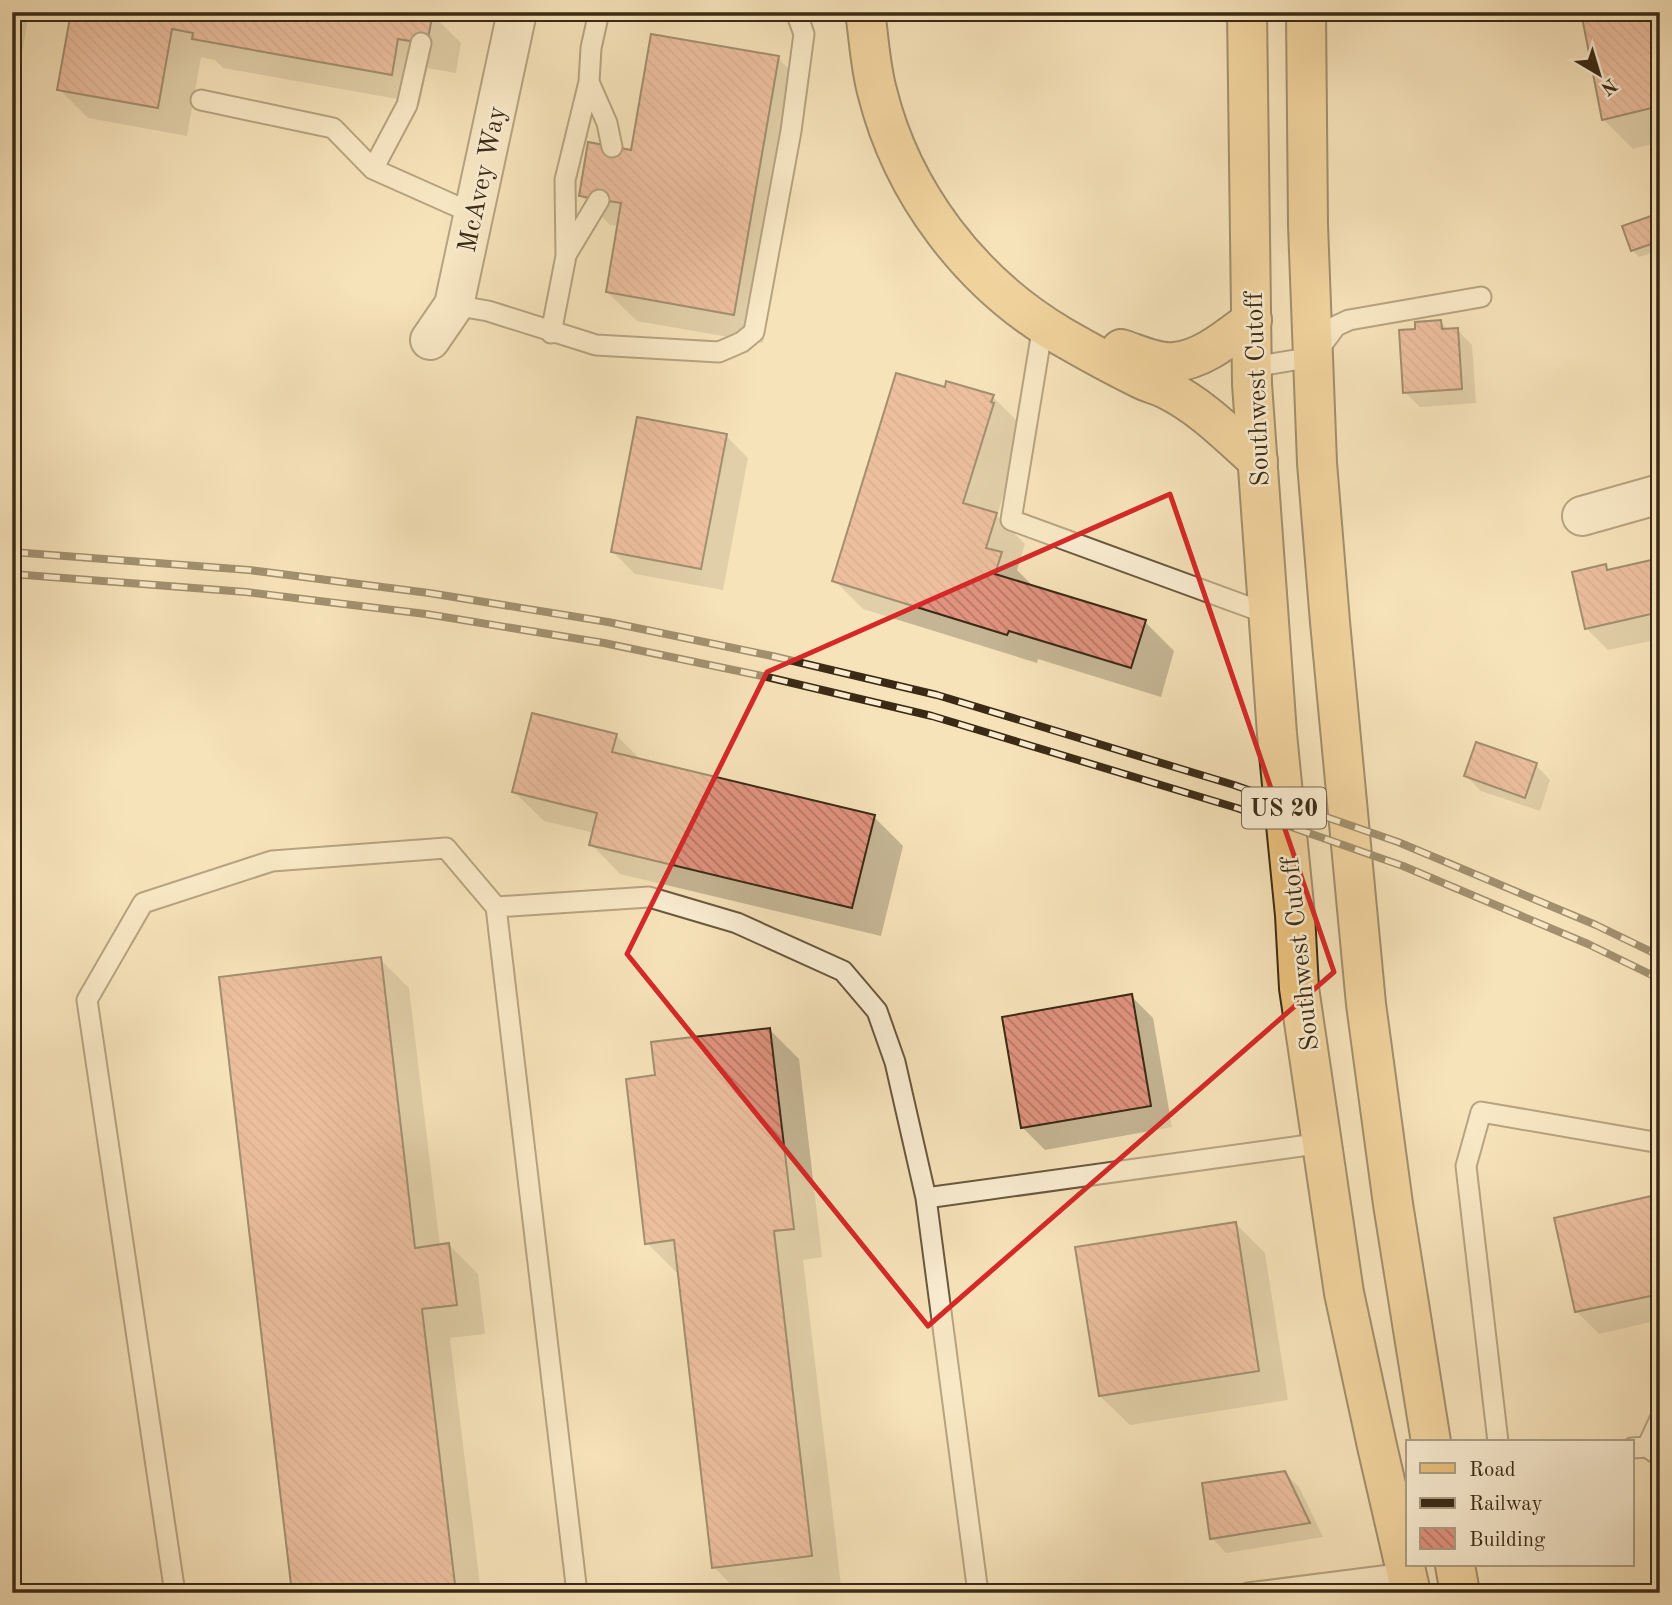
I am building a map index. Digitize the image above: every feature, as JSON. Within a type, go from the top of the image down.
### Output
[{"type":"main road","points":[[865,12],[877,92],[891,132],[923,199],[952,243],[986,280],[1016,306],[1119,348],[1156,360],[1175,362],[1199,355],[1252,320]]},
{"type":"main road","points":[[881,12],[883,53],[908,129],[932,173],[972,231],[1060,336],[1185,400],[1207,415],[1258,461]]},
{"type":"main road","name":"Southwest Cutoff","points":[[1247,12],[1252,367],[1268,614],[1299,988],[1344,1293],[1409,1583]]},
{"type":"main road","name":"US 20","points":[[1306,12],[1308,225],[1317,463],[1366,1004],[1393,1204],[1431,1440]]},
{"type":"main road","points":[[1455,1566],[1460,1593]]},
{"type":"street","name":"McAvey Way","points":[[429,340],[454,304],[517,12]]},
{"type":"street","points":[[1582,516],[1660,494]]},
{"type":"lane","points":[[551,333],[566,256],[565,180],[589,82],[591,48],[599,12]]},
{"type":"lane","points":[[454,304],[488,311],[596,345],[719,352],[742,342],[754,332],[788,144],[804,34],[796,12]]},
{"type":"lane","points":[[373,169],[407,105],[421,43]]},
{"type":"lane","points":[[589,82],[607,123],[612,147]]},
{"type":"lane","points":[[201,100],[333,128],[373,169],[474,214]]},
{"type":"lane","points":[[566,256],[599,200]]},
{"type":"lane","points":[[1252,367],[1313,357],[1336,326],[1349,320],[1481,297]]},
{"type":"lane","points":[[1044,316],[1011,520],[1268,614]]},
{"type":"lane","points":[[177,1593],[88,1000],[143,903],[272,861],[446,848],[496,907],[577,1593]]},
{"type":"lane","points":[[496,907],[649,897],[737,923],[843,971],[877,1012],[895,1062],[926,1198],[978,1593]]},
{"type":"lane","points":[[1498,1440],[1466,1166],[1481,1112],[1660,1143]]},
{"type":"lane","points":[[926,1198],[1323,1143]]},
{"type":"lane","points":[[1646,1450],[1660,1419]]},
{"type":"lane","points":[[1248,1593],[1409,1583]]},
{"type":"highlighted area","points":[[1170,494],[1334,972],[928,1326],[627,954],[767,672]]},
{"type":"building","points":[[71,12],[433,12],[427,44],[398,39],[392,75],[192,39],[193,33],[172,29],[158,108],[57,90]]},
{"type":"building","points":[[1581,12],[1660,12],[1660,106],[1602,120]]},
{"type":"building","points":[[651,34],[779,56],[734,315],[606,292],[621,203],[579,196],[588,142],[631,150]]},
{"type":"building","points":[[1660,213],[1660,241],[1631,251],[1622,226]]},
{"type":"building","points":[[1441,320],[1442,329],[1458,328],[1462,389],[1403,393],[1399,330],[1415,329],[1415,322]]},
{"type":"building","points":[[896,373],[945,387],[946,381],[994,395],[991,402],[994,403],[963,503],[997,513],[986,548],[1002,552],[995,574],[1146,620],[1131,668],[1009,631],[1007,635],[832,581]]},
{"type":"building","points":[[637,417],[727,434],[701,569],[611,552]]},
{"type":"building","points":[[1660,558],[1660,612],[1585,629],[1572,572],[1606,564],[1607,570]]},
{"type":"building","points":[[532,713],[617,734],[612,752],[875,815],[852,908],[589,845],[597,813],[512,792]]},
{"type":"building","points":[[1476,742],[1537,763],[1525,798],[1464,776]]},
{"type":"building","points":[[381,957],[415,1248],[449,1243],[457,1305],[422,1309],[456,1593],[292,1593],[219,977]]},
{"type":"building","points":[[1132,994],[1151,1106],[1021,1128],[1002,1017]]},
{"type":"building","points":[[770,1028],[794,1229],[774,1231],[812,1556],[712,1568],[674,1240],[645,1244],[626,1079],[655,1075],[651,1042]]},
{"type":"building","points":[[1660,1194],[1660,1294],[1575,1312],[1554,1218]]},
{"type":"building","points":[[1236,1222],[1259,1371],[1099,1396],[1075,1247]]},
{"type":"building","points":[[1285,1471],[1310,1523],[1210,1539],[1202,1483]]},
{"type":"railway","points":[[12,552],[249,570],[429,593],[608,622],[772,656],[937,695],[1234,785],[1398,842],[1596,925],[1660,956]]},
{"type":"railway","points":[[12,574],[246,592],[426,614],[604,643],[767,677],[932,716],[1237,808],[1403,866],[1588,944],[1660,979]]}]
